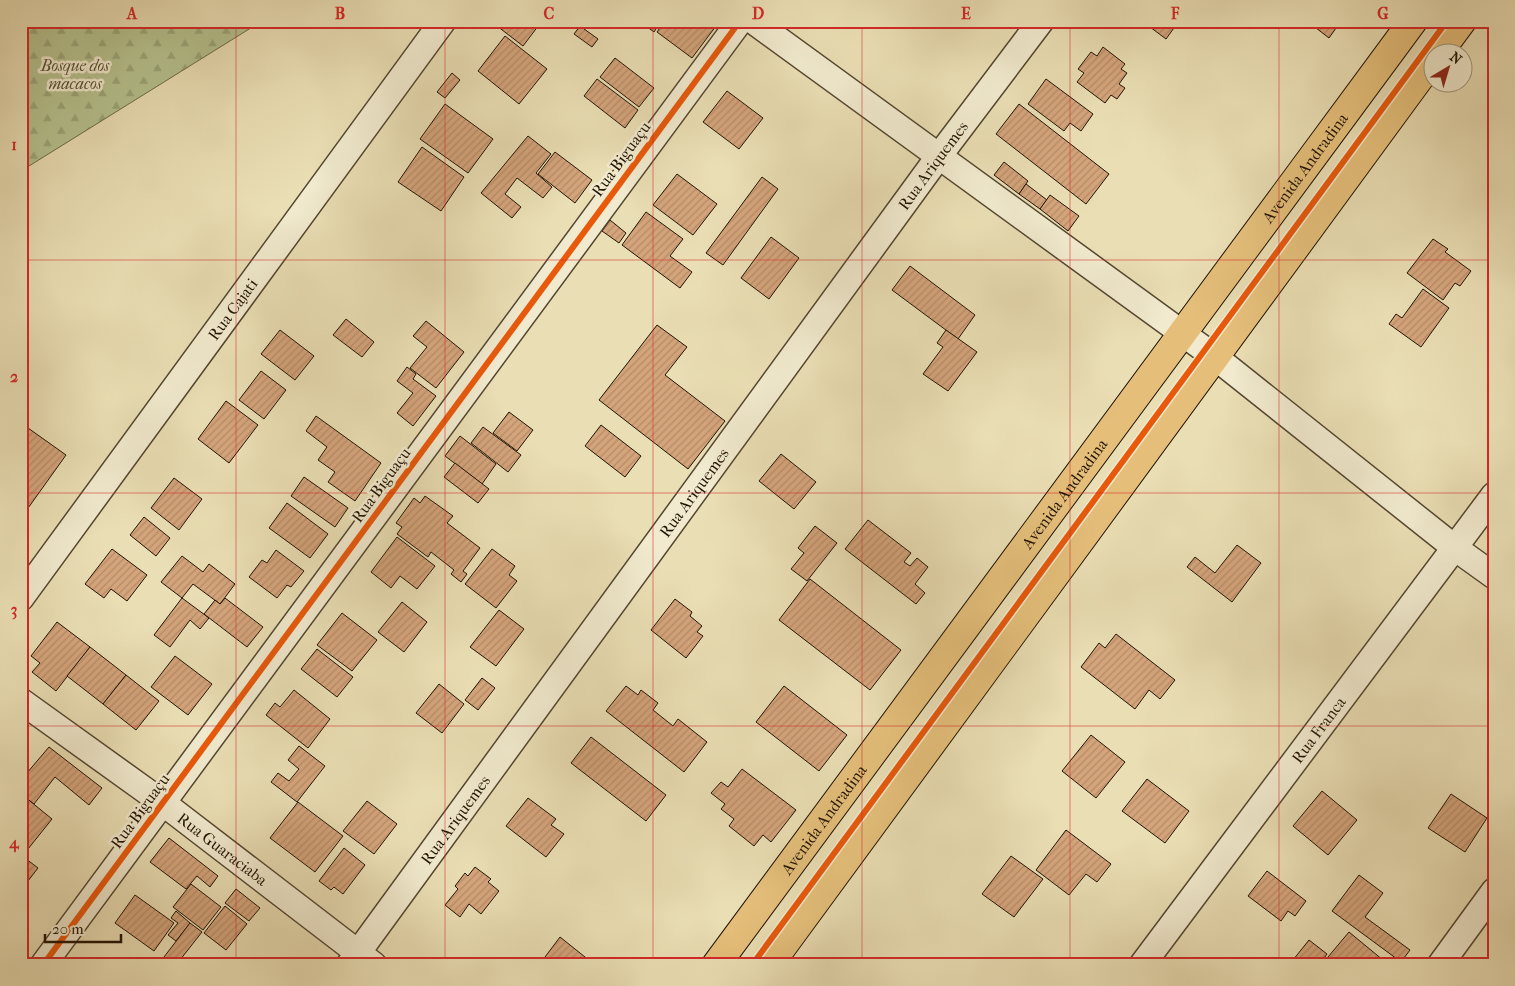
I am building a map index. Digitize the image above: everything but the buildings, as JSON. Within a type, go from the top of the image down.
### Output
[{"type":"main road","name":"Avenida Andradina","points":[[716,965],[1413,21]]},
{"type":"main road","points":[[1446,42],[1462,21]]},
{"type":"main road","points":[[769,965],[1422,75]]},
{"type":"street","name":"Rua Cajati","points":[[21,598],[443,21]]},
{"type":"street","name":"Rua Biguaçu","points":[[43,965],[740,21]]},
{"type":"street","points":[[753,21],[1215,357],[1455,548],[1494,576]]},
{"type":"street","name":"Rua Ariquemes","points":[[361,961],[939,156],[1041,21]]},
{"type":"street","name":"Rua Franca","points":[[1142,965],[1494,495]]},
{"type":"street","name":"Rua Guaraciaba","points":[[21,701],[163,803],[361,961]]},
{"type":"street","points":[[1440,965],[1494,891]]},
{"type":"green space","name":"Bosque dos macacos","points":[[21,21],[262,21],[21,171]]},
{"type":"cycle path","points":[[43,965],[740,21]]},
{"type":"cycle path","points":[[752,965],[1447,21]]}]
